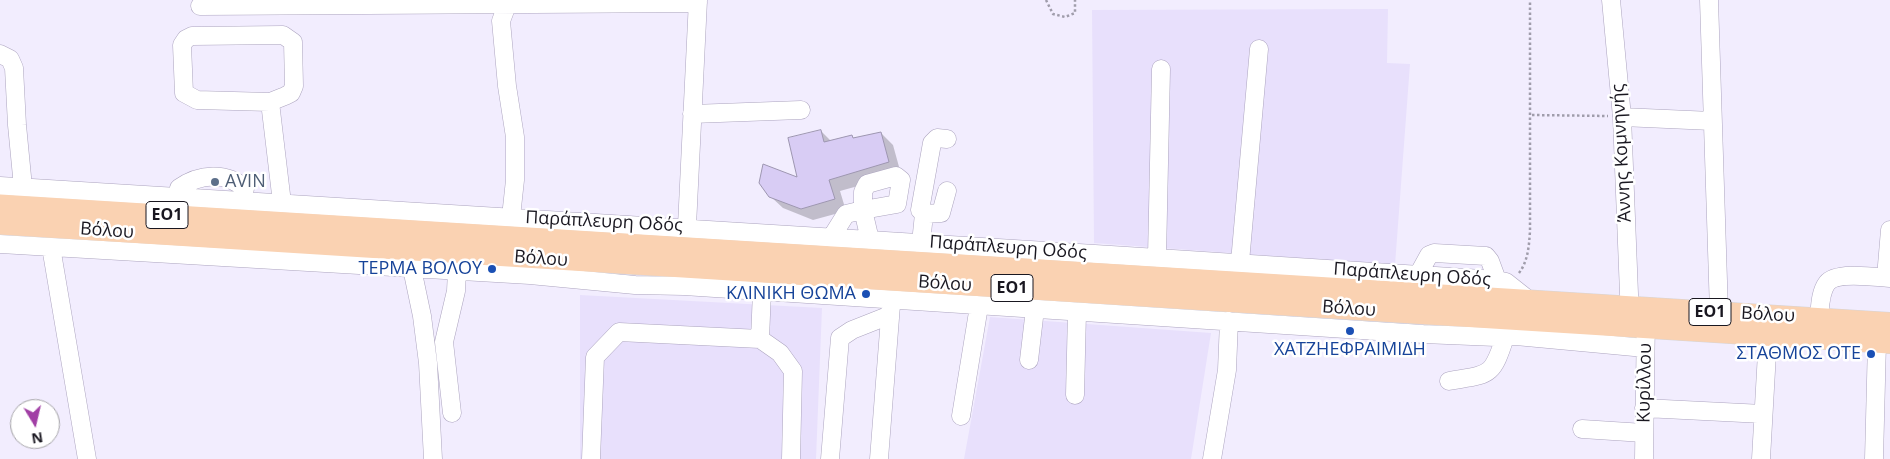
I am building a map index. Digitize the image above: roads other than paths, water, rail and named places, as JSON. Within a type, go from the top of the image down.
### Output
[{"type":"main road","name":"Βόλου","points":[[0,204],[171,199],[406,220],[1531,311]]},
{"type":"main road","name":"Βόλου","points":[[0,224],[410,260],[1531,311],[1638,317],[1768,335],[1884,342]]},
{"type":"main road","name":"Βόλου","points":[[1638,317],[1719,312],[1890,322]]},
{"type":"street","name":"Άννης Κομνηνής","points":[[1611,0],[1638,317]]},
{"type":"street","points":[[1709,0],[1719,312]]},
{"type":"street","points":[[200,6],[324,3],[507,5],[698,1],[687,226]]},
{"type":"street","points":[[507,5],[500,21],[515,137],[515,180],[511,217]]},
{"type":"street","points":[[284,35],[288,37],[293,42],[294,86],[291,93],[270,102],[190,98],[184,93],[182,45],[186,39],[192,36],[284,35]]},
{"type":"street","points":[[1240,262],[1259,49]]},
{"type":"street","points":[[0,54],[10,59],[14,68],[16,125],[23,187]]},
{"type":"street","points":[[1157,257],[1161,69]]},
{"type":"street","points":[[270,102],[282,203]]},
{"type":"street","points":[[692,114],[801,110]]},
{"type":"street","points":[[1622,117],[1712,121]]},
{"type":"street","points":[[921,243],[924,214],[920,210],[932,143],[937,138],[946,139]]},
{"type":"street","points":[[171,199],[191,180],[202,177],[232,179],[245,189]]},
{"type":"street","name":"Παράπλευρη Οδός","points":[[0,186],[171,199],[282,203],[406,220],[511,217],[687,226],[831,238],[1240,262],[1502,281],[1531,311]]},
{"type":"street","points":[[924,214],[941,213],[947,191]]},
{"type":"street","points":[[831,238],[846,214],[863,210],[870,240]]},
{"type":"street","points":[[406,220],[410,260],[422,316],[428,362],[434,459]]},
{"type":"street","points":[[1819,318],[1822,298],[1827,283],[1832,280],[1846,276],[1888,277],[1890,230]]},
{"type":"street","points":[[0,244],[410,260],[457,271],[530,275],[634,285],[859,297],[887,311]]},
{"type":"street","points":[[51,247],[87,459]]},
{"type":"street","points":[[1418,275],[1429,255],[1437,252],[1486,256],[1502,281]]},
{"type":"street","points":[[452,413],[444,342],[456,292],[457,271]]},
{"type":"street","points":[[760,338],[762,291]]},
{"type":"street","points":[[961,416],[979,306]]},
{"type":"street","points":[[830,459],[840,338],[887,311],[979,306],[1423,334],[1510,336],[1645,348]]},
{"type":"street","points":[[1029,360],[1035,309]]},
{"type":"street","points":[[879,459],[887,311]]},
{"type":"street","points":[[1449,381],[1480,376],[1491,370],[1497,363],[1510,336],[1531,311]]},
{"type":"street","points":[[1075,395],[1077,312]]},
{"type":"street","name":"Κυρίλλου","points":[[1638,317],[1645,348],[1644,459]]},
{"type":"street","points":[[1212,459],[1227,370],[1229,321]]},
{"type":"street","points":[[592,459],[595,357],[618,332],[760,338],[780,353],[793,371],[791,459]]},
{"type":"street","points":[[1761,459],[1768,335]]},
{"type":"street","points":[[1874,459],[1884,342]]},
{"type":"street","points":[[1644,408],[1763,414]]},
{"type":"street","points":[[1582,429],[1644,433]]},
{"type":"place","name":"AVIN","points":[[215,182]]},
{"type":"place","name":"ΤΕΡΜΑ ΒΟΛΟΥ","points":[[492,269]]},
{"type":"place","name":"ΚΛΙΝΙΚΗ ΘΩΜΑ","points":[[866,294]]},
{"type":"place","name":"ΧΑΤΖΗΕΦΡΑΙΜΙΔΗ","points":[[1350,331]]},
{"type":"place","name":"ΣΤΑΘΜΟΣ ΟΤΕ","points":[[1871,354]]}]
